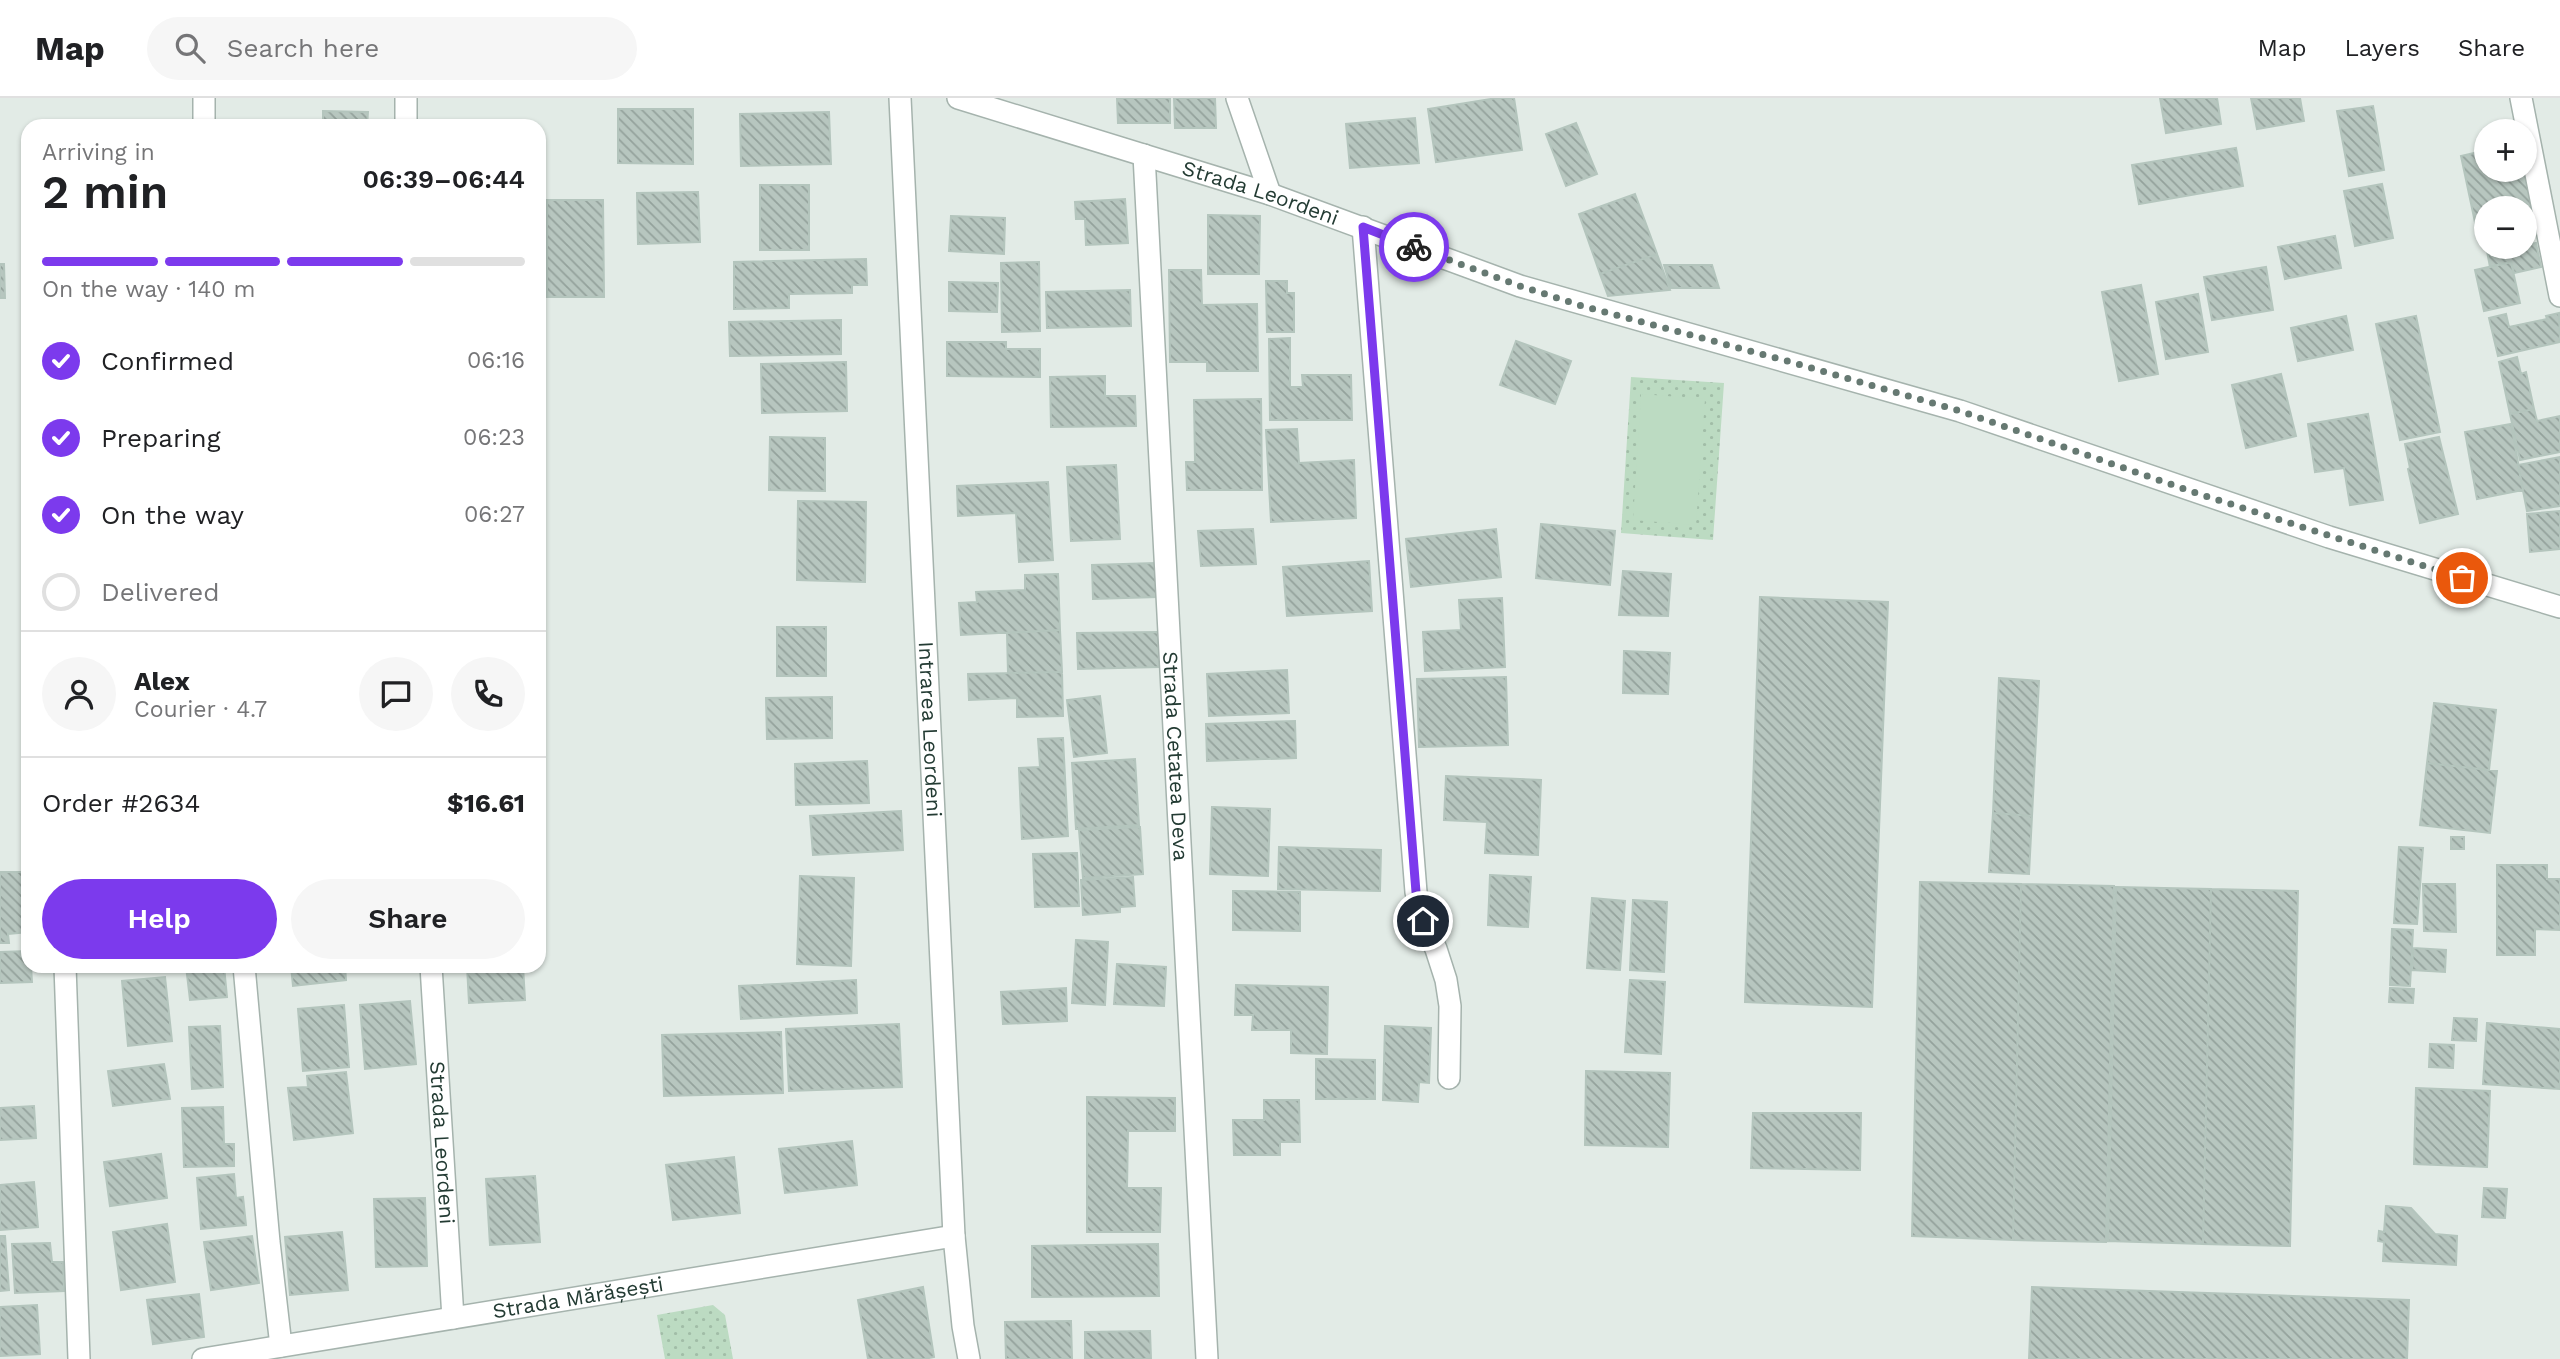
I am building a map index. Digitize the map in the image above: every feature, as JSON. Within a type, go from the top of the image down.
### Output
[{"type":"street","points":[[204,98],[204,119]]},
{"type":"street","points":[[406,98],[406,119]]},
{"type":"street","name":"Intrarea Leordeni","points":[[900,98],[954,1236],[969,1359]]},
{"type":"street","name":"Strada Leordeni","points":[[958,98],[1270,194],[1520,286],[1960,411],[2305,529],[2560,607]]},
{"type":"street","points":[[1237,98],[1270,194]]},
{"type":"street","points":[[2521,98],[2560,296]]},
{"type":"street","name":"Strada Cetatea Deva","points":[[1144,155],[1207,1359]]},
{"type":"street","points":[[1363,227],[1416,892],[1423,921],[1436,949],[1446,981],[1450,1006],[1449,1078]]},
{"type":"street","points":[[65,973],[79,1359]]},
{"type":"street","points":[[245,973],[281,1346]]},
{"type":"street","name":"Strada Leordeni","points":[[431,973],[453,1318]]},
{"type":"street","name":"Strada Mărășești","points":[[203,1359],[954,1236]]},
{"type":"green space","points":[[1631,377],[1724,383],[1713,540],[1621,533]]},
{"type":"green space","points":[[1641,394],[1705,399],[1696,525],[1633,520]]},
{"type":"green space","points":[[713,1305],[725,1315],[733,1359],[665,1359],[657,1315]]},
{"type":"building","points":[[1117,98],[1170,98],[1170,123],[1118,123]]},
{"type":"building","points":[[1174,98],[1215,98],[1216,128],[1175,128]]},
{"type":"building","points":[[1497,98],[1514,98],[1522,150],[1436,162],[1428,109]]},
{"type":"building","points":[[2160,98],[2217,98],[2221,124],[2166,133]]},
{"type":"building","points":[[2251,98],[2300,98],[2304,121],[2257,129]]},
{"type":"building","points":[[2373,106],[2384,170],[2349,176],[2337,111]]},
{"type":"building","points":[[618,109],[693,109],[693,164],[618,163]]},
{"type":"building","points":[[323,111],[368,112],[368,119],[323,119]]},
{"type":"building","points":[[829,112],[831,164],[741,166],[740,114]]},
{"type":"building","points":[[1415,118],[1419,163],[1350,168],[1346,124]]},
{"type":"building","points":[[1576,123],[1597,174],[1566,186],[1546,134]]},
{"type":"building","points":[[2236,148],[2243,186],[2139,204],[2132,165]]},
{"type":"building","points":[[2474,153],[2474,182],[2529,182],[2533,196],[2474,196],[2474,218],[2461,156]]},
{"type":"building","points":[[2382,184],[2393,238],[2355,246],[2344,191]]},
{"type":"building","points":[[760,185],[809,185],[809,250],[760,250]]},
{"type":"building","points":[[698,192],[700,242],[638,244],[637,193]]},
{"type":"building","points":[[1635,194],[1657,254],[1600,274],[1579,214]]},
{"type":"building","points":[[1125,199],[1128,243],[1086,245],[1085,219],[1076,219],[1075,202]]},
{"type":"building","points":[[547,200],[603,200],[604,297],[547,297]]},
{"type":"building","points":[[1208,215],[1260,216],[1259,274],[1208,274]]},
{"type":"building","points":[[951,216],[1005,218],[1004,254],[949,251]]},
{"type":"building","points":[[2335,236],[2341,268],[2285,279],[2278,247]]},
{"type":"building","points":[[2537,248],[2541,267],[2514,273],[2511,262],[2490,267],[2488,259],[2537,259]]},
{"type":"building","points":[[1657,254],[1670,290],[1608,296],[1600,274]]},
{"type":"building","points":[[866,259],[867,285],[852,285],[852,293],[789,294],[789,308],[734,309],[734,262]]},
{"type":"building","points":[[1039,262],[1040,331],[1002,332],[1001,263]]},
{"type":"building","points":[[2511,262],[2520,303],[2484,311],[2475,270]]},
{"type":"building","points":[[0,264],[4,264],[5,298],[0,298]]},
{"type":"building","points":[[1664,265],[1712,265],[1719,288],[1671,288]]},
{"type":"building","points":[[2266,267],[2273,310],[2212,320],[2204,277]]},
{"type":"building","points":[[1169,270],[1201,270],[1202,305],[1257,304],[1258,371],[1207,371],[1207,362],[1170,362]]},
{"type":"building","points":[[1266,281],[1287,281],[1287,293],[1294,293],[1294,332],[1267,332]]},
{"type":"building","points":[[949,282],[998,283],[997,312],[949,311]]},
{"type":"building","points":[[2141,285],[2158,374],[2119,381],[2102,292]]},
{"type":"building","points":[[1130,290],[1131,326],[1047,328],[1046,292]]},
{"type":"building","points":[[2198,294],[2208,352],[2166,359],[2156,302]]},
{"type":"building","points":[[2559,313],[2560,342],[2498,356],[2489,318],[2506,314],[2509,327],[2547,319],[2546,316]]},
{"type":"building","points":[[2346,316],[2353,350],[2298,361],[2291,328]]},
{"type":"building","points":[[2416,316],[2440,432],[2400,440],[2376,324]]},
{"type":"building","points":[[841,320],[841,354],[730,356],[729,322]]},
{"type":"building","points":[[1290,338],[1290,387],[1303,387],[1302,375],[1351,375],[1352,420],[1270,420],[1269,339]]},
{"type":"building","points":[[1516,341],[1571,361],[1555,404],[1500,385]]},
{"type":"building","points":[[947,342],[1006,342],[1006,349],[1040,349],[1040,377],[947,376]]},
{"type":"building","points":[[2517,357],[2521,374],[2526,372],[2534,409],[2510,414],[2499,362]]},
{"type":"building","points":[[846,362],[847,411],[762,413],[761,364]]},
{"type":"building","points":[[2281,374],[2296,436],[2246,448],[2232,385]]},
{"type":"building","points":[[1105,376],[1105,396],[1135,396],[1136,426],[1051,427],[1050,377]]},
{"type":"building","points":[[1261,399],[1262,490],[1187,490],[1186,462],[1195,462],[1194,400]]},
{"type":"building","points":[[2534,409],[2537,421],[2560,416],[2560,452],[2520,460],[2510,414]]},
{"type":"building","points":[[2368,414],[2383,500],[2350,505],[2344,468],[2315,472],[2308,424]]},
{"type":"building","points":[[2511,424],[2523,490],[2477,499],[2465,432]]},
{"type":"building","points":[[1297,429],[1299,463],[1354,460],[1356,518],[1271,522],[1266,430]]},
{"type":"building","points":[[770,437],[825,438],[825,491],[769,490]]},
{"type":"building","points":[[2439,437],[2458,514],[2420,523],[2405,444]]},
{"type":"building","points":[[2560,457],[2560,506],[2527,511],[2518,465]]},
{"type":"building","points":[[1116,465],[1120,539],[1071,541],[1067,467]]},
{"type":"building","points":[[1048,482],[1053,560],[1019,562],[1016,513],[958,516],[957,486]]},
{"type":"building","points":[[798,501],[866,502],[865,582],[797,580]]},
{"type":"building","points":[[2560,511],[2560,549],[2530,552],[2527,514]]},
{"type":"building","points":[[1541,524],[1615,531],[1610,585],[1536,578]]},
{"type":"building","points":[[1253,529],[1256,564],[1201,566],[1198,531]]},
{"type":"building","points":[[1496,529],[1501,577],[1411,587],[1406,539]]},
{"type":"building","points":[[1369,561],[1372,611],[1287,616],[1283,567]]},
{"type":"building","points":[[1155,563],[1157,597],[1093,599],[1092,565]]},
{"type":"building","points":[[1623,571],[1671,574],[1668,616],[1619,615]]},
{"type":"building","points":[[1058,574],[1060,630],[961,635],[959,603],[977,602],[976,592],[1025,590],[1025,575]]},
{"type":"building","points":[[1760,597],[1888,602],[1872,1007],[1745,1002]]},
{"type":"building","points":[[1502,598],[1505,667],[1425,671],[1423,632],[1461,630],[1459,600]]},
{"type":"building","points":[[777,627],[826,627],[826,676],[777,676]]},
{"type":"building","points":[[1060,630],[1062,672],[1008,673],[1007,633]]},
{"type":"building","points":[[1158,632],[1159,667],[1078,669],[1077,633]]},
{"type":"building","points":[[1624,651],[1670,653],[1668,694],[1623,693]]},
{"type":"building","points":[[1287,670],[1289,713],[1209,716],[1207,674]]},
{"type":"building","points":[[1062,672],[1063,716],[1017,717],[1017,698],[969,700],[968,674]]},
{"type":"building","points":[[1506,677],[1508,745],[1419,747],[1417,679]]},
{"type":"building","points":[[1999,678],[2039,681],[2032,816],[1993,813]]},
{"type":"building","points":[[1100,696],[1107,753],[1074,757],[1067,700]]},
{"type":"building","points":[[832,697],[832,738],[767,739],[766,698]]},
{"type":"building","points":[[2434,703],[2496,710],[2489,770],[2427,763]]},
{"type":"building","points":[[1295,721],[1296,758],[1207,761],[1206,724]]},
{"type":"building","points":[[1063,738],[1068,836],[1022,839],[1019,768],[1040,767],[1038,739]]},
{"type":"building","points":[[1135,759],[1139,825],[1076,829],[1072,763]]},
{"type":"building","points":[[867,761],[869,803],[796,805],[795,764]]},
{"type":"building","points":[[2427,763],[2497,771],[2490,833],[2420,825]]},
{"type":"building","points":[[1446,776],[1541,780],[1538,855],[1485,853],[1487,822],[1444,820]]},
{"type":"building","points":[[1212,807],[1270,809],[1268,876],[1210,874]]},
{"type":"building","points":[[901,811],[903,850],[813,855],[810,816]]},
{"type":"building","points":[[1993,813],[2032,816],[2029,874],[1989,872]]},
{"type":"building","points":[[1140,827],[1143,874],[1083,878],[1079,830]]},
{"type":"building","points":[[2451,837],[2464,837],[2464,849],[2451,849]]},
{"type":"building","points":[[1279,847],[1381,850],[1380,891],[1278,889]]},
{"type":"building","points":[[2399,847],[2423,848],[2417,924],[2394,923]]},
{"type":"building","points":[[1077,853],[1079,906],[1035,907],[1033,854]]},
{"type":"building","points":[[2497,865],[2547,865],[2547,879],[2560,879],[2560,930],[2535,929],[2535,955],[2497,955]]},
{"type":"building","points":[[0,872],[21,872],[21,933],[8,934],[9,943],[0,943]]},
{"type":"building","points":[[1490,875],[1531,877],[1528,927],[1488,925]]},
{"type":"building","points":[[800,876],[854,878],[851,966],[797,964]]},
{"type":"building","points":[[1133,877],[1135,906],[1120,907],[1120,912],[1083,915],[1081,880]]},
{"type":"building","points":[[1920,882],[2021,884],[2013,1240],[1912,1236]]},
{"type":"building","points":[[2021,884],[2114,886],[2106,1242],[2013,1240]]},
{"type":"building","points":[[2423,884],[2455,884],[2456,932],[2424,931]]},
{"type":"building","points":[[2116,887],[2211,889],[2203,1244],[2108,1241]]},
{"type":"building","points":[[2211,889],[2298,891],[2290,1246],[2203,1244]]},
{"type":"building","points":[[1233,891],[1300,892],[1300,931],[1233,930]]},
{"type":"building","points":[[1592,898],[1625,901],[1620,970],[1587,968]]},
{"type":"building","points":[[1633,900],[1667,902],[1664,972],[1630,970]]},
{"type":"building","points":[[2392,929],[2413,930],[2410,986],[2390,985]]},
{"type":"building","points":[[1076,940],[1108,942],[1105,1005],[1072,1003]]},
{"type":"building","points":[[2413,948],[2446,950],[2445,972],[2412,970]]},
{"type":"building","points":[[21,951],[21,973],[31,973],[32,982],[0,983],[0,952]]},
{"type":"building","points":[[1117,964],[1166,967],[1164,1006],[1114,1004]]},
{"type":"building","points":[[187,973],[225,973],[227,997],[190,1000]]},
{"type":"building","points":[[292,973],[346,973],[346,980],[293,986]]},
{"type":"building","points":[[467,973],[523,973],[525,1000],[469,1003]]},
{"type":"building","points":[[165,977],[172,1041],[128,1046],[122,981]]},
{"type":"building","points":[[856,980],[857,1013],[741,1019],[739,986]]},
{"type":"building","points":[[1630,980],[1665,982],[1661,1054],[1625,1052]]},
{"type":"building","points":[[1236,985],[1328,987],[1327,1054],[1291,1053],[1291,1030],[1252,1030],[1253,1015],[1235,1015]]},
{"type":"building","points":[[1066,988],[1067,1021],[1003,1024],[1001,992]]},
{"type":"building","points":[[2390,988],[2414,989],[2413,1003],[2389,1002]]},
{"type":"building","points":[[410,1001],[416,1064],[365,1069],[360,1005]]},
{"type":"building","points":[[344,1005],[349,1067],[303,1071],[298,1009]]},
{"type":"building","points":[[2454,1018],[2477,1019],[2476,1041],[2452,1040]]},
{"type":"building","points":[[2487,1023],[2560,1029],[2560,1089],[2483,1084]]},
{"type":"building","points":[[899,1024],[902,1087],[789,1091],[786,1029]]},
{"type":"building","points":[[220,1026],[223,1087],[192,1089],[189,1027]]},
{"type":"building","points":[[1385,1026],[1431,1028],[1429,1083],[1419,1082],[1418,1102],[1383,1100]]},
{"type":"building","points":[[781,1032],[783,1093],[664,1096],[662,1035]]},
{"type":"building","points":[[2430,1044],[2454,1045],[2453,1068],[2429,1067]]},
{"type":"building","points":[[1316,1059],[1375,1060],[1375,1099],[1316,1099]]},
{"type":"building","points":[[164,1064],[170,1099],[113,1106],[108,1071]]},
{"type":"building","points":[[1586,1071],[1670,1073],[1668,1147],[1585,1145]]},
{"type":"building","points":[[346,1072],[353,1133],[294,1140],[288,1088],[308,1087],[307,1076]]},
{"type":"building","points":[[2416,1088],[2490,1091],[2487,1167],[2414,1164]]},
{"type":"building","points":[[1087,1097],[1175,1098],[1175,1131],[1128,1131],[1127,1188],[1161,1188],[1160,1232],[1087,1232]]},
{"type":"building","points":[[1264,1100],[1299,1100],[1300,1142],[1280,1142],[1280,1155],[1234,1155],[1233,1120],[1264,1120]]},
{"type":"building","points":[[34,1106],[36,1138],[0,1140],[0,1108]]},
{"type":"building","points":[[223,1107],[224,1144],[234,1144],[234,1166],[184,1167],[182,1108]]},
{"type":"building","points":[[1753,1113],[1861,1113],[1860,1170],[1751,1168]]},
{"type":"building","points":[[852,1141],[857,1185],[785,1193],[779,1149]]},
{"type":"building","points":[[161,1154],[167,1198],[110,1206],[104,1162]]},
{"type":"building","points":[[734,1157],[740,1213],[673,1220],[666,1165]]},
{"type":"building","points":[[234,1174],[236,1198],[243,1197],[246,1225],[201,1229],[197,1178]]},
{"type":"building","points":[[535,1176],[540,1242],[490,1245],[486,1179]]},
{"type":"building","points":[[34,1182],[38,1227],[0,1230],[0,1185]]},
{"type":"building","points":[[2484,1188],[2507,1189],[2505,1218],[2482,1217]]},
{"type":"building","points":[[425,1198],[427,1266],[376,1267],[374,1199]]},
{"type":"building","points":[[2386,1206],[2411,1208],[2435,1234],[2457,1236],[2456,1265],[2383,1261],[2384,1242],[2378,1241],[2379,1231],[2384,1232]]},
{"type":"building","points":[[167,1224],[175,1282],[121,1290],[113,1232]]},
{"type":"building","points":[[342,1232],[348,1290],[290,1295],[285,1237]]},
{"type":"building","points":[[0,1236],[5,1236],[9,1290],[0,1291]]},
{"type":"building","points":[[252,1236],[259,1283],[211,1290],[204,1242]]},
{"type":"building","points":[[50,1243],[52,1262],[63,1262],[64,1291],[15,1293],[12,1244]]},
{"type":"building","points":[[1158,1244],[1159,1296],[1032,1297],[1032,1246]]},
{"type":"building","points":[[923,1287],[934,1357],[868,1359],[858,1300]]},
{"type":"building","points":[[2032,1287],[2409,1300],[2407,1359],[2029,1359]]},
{"type":"building","points":[[199,1294],[204,1337],[153,1344],[147,1300]]},
{"type":"building","points":[[37,1305],[40,1354],[0,1356],[0,1307]]},
{"type":"building","points":[[1071,1321],[1072,1359],[1006,1359],[1005,1322]]},
{"type":"building","points":[[1150,1331],[1151,1359],[1085,1359],[1085,1332]]},
{"type":"way so far","points":[[1414,247],[1579,305],[1742,348],[1960,411],[2196,493],[2462,578]]},
{"type":"route","points":[[1414,247],[1363,227],[1416,892],[1423,921]]}]
